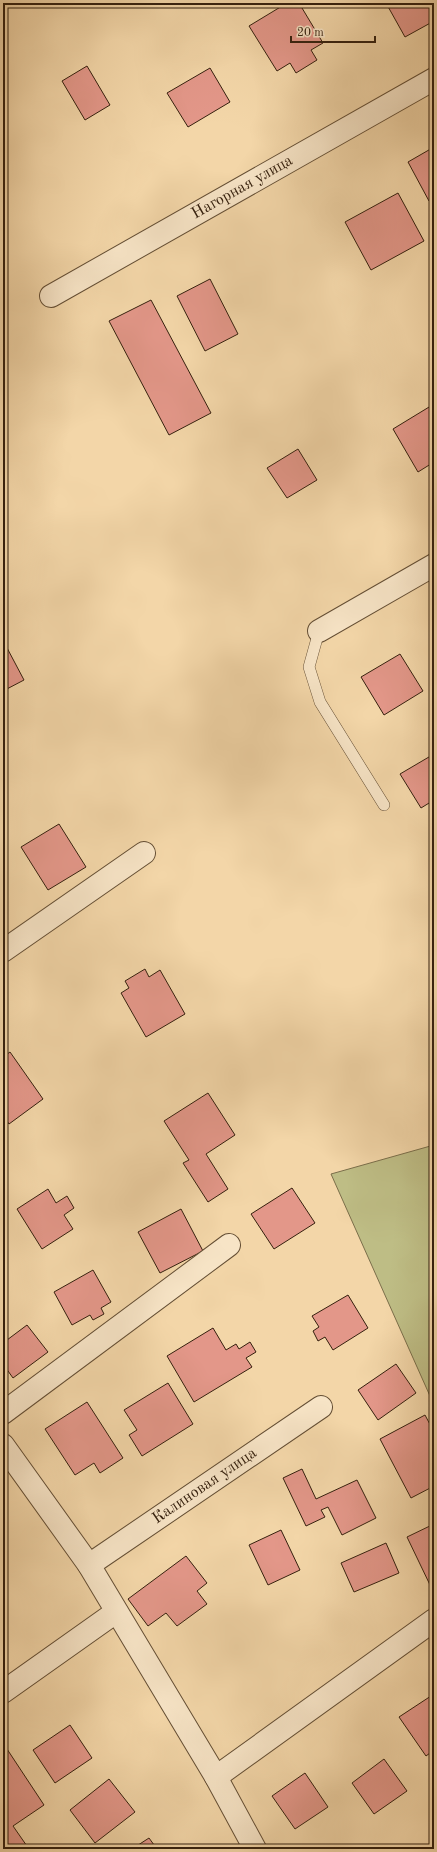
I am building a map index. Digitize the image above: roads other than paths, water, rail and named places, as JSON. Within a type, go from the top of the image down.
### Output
[{"type":"street","name":"Нагорная улица","points":[[52,296],[434,79]]},
{"type":"street","points":[[318,631],[434,565]]},
{"type":"street","points":[[3,951],[144,853]]},
{"type":"street","points":[[3,1413],[229,1245]]},
{"type":"street","name":"Калиновая улица","points":[[89,1565],[321,1407]]},
{"type":"street","points":[[3,1445],[89,1565],[216,1776],[255,1849]]},
{"type":"street","points":[[3,1692],[116,1612]]},
{"type":"street","points":[[216,1776],[434,1620]]},
{"type":"lane","points":[[318,631],[309,667],[320,702],[384,805]]}]
